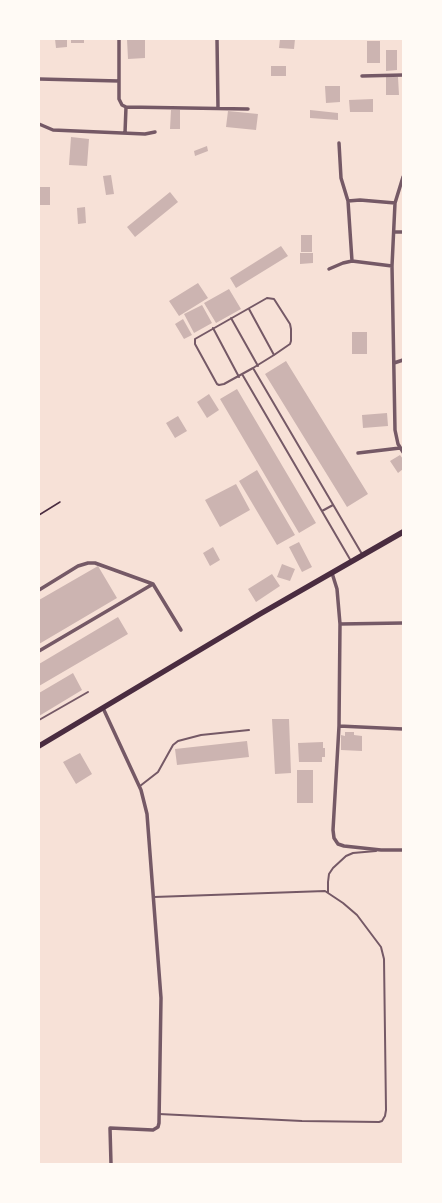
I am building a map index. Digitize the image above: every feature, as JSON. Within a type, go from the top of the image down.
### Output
[{"type":"main road","points":[[39,746],[260,614],[403,532]]},
{"type":"street","points":[[119,39],[120,102],[126,107],[248,109]]},
{"type":"street","points":[[217,39],[218,108]]},
{"type":"street","points":[[362,76],[403,75]]},
{"type":"street","points":[[39,79],[119,81]]},
{"type":"street","points":[[125,133],[126,107]]},
{"type":"street","points":[[39,124],[53,130],[145,134],[155,132]]},
{"type":"street","points":[[339,143],[342,178],[348,201],[352,261]]},
{"type":"street","points":[[403,177],[395,203],[395,232],[392,266],[395,430],[400,448],[403,452]]},
{"type":"street","points":[[348,201],[360,200],[395,203]]},
{"type":"street","points":[[395,232],[403,232]]},
{"type":"street","points":[[329,269],[352,261],[392,266]]},
{"type":"street","points":[[394,364],[403,360]]},
{"type":"street","points":[[358,453],[400,448]]},
{"type":"street","points":[[39,590],[78,566],[88,563],[96,563],[153,584],[181,630]]},
{"type":"street","points":[[332,573],[337,589],[340,624],[339,726],[333,830],[334,838],[338,844],[344,846],[381,850],[403,850]]},
{"type":"street","points":[[39,651],[153,584]]},
{"type":"street","points":[[340,624],[403,623]]},
{"type":"street","points":[[103,708],[140,786],[147,814],[161,998],[159,1124],[156,1129],[153,1130],[110,1128],[111,1164]]},
{"type":"street","points":[[339,726],[403,729]]},
{"type":"lane","points":[[267,298],[274,299],[290,324],[291,341],[290,344],[258,366],[221,385],[217,384],[194,342],[196,338],[230,318],[267,298]]},
{"type":"lane","points":[[248,308],[274,355]]},
{"type":"lane","points":[[230,318],[258,366]]},
{"type":"lane","points":[[213,328],[238,377]]},
{"type":"lane","points":[[253,368],[362,555]]},
{"type":"lane","points":[[242,374],[351,562]]},
{"type":"lane","points":[[322,511],[333,505]]},
{"type":"lane","points":[[39,720],[88,692]]},
{"type":"lane","points":[[140,786],[158,772],[173,745],[178,741],[201,735],[249,730]]},
{"type":"lane","points":[[328,893],[330,874],[333,868],[346,856],[352,853],[381,850]]},
{"type":"lane","points":[[154,898],[321,890],[343,903],[357,915],[381,947],[384,959],[386,1110],[384,1119],[380,1122],[302,1121],[160,1114]]},
{"type":"path","points":[[39,515],[60,502]]},
{"type":"building","points":[[55,39],[67,39],[67,47],[56,48]]},
{"type":"building","points":[[71,39],[84,39],[84,43],[71,43]]},
{"type":"building","points":[[127,39],[145,39],[145,58],[128,59]]},
{"type":"building","points":[[280,39],[295,39],[294,49],[279,48]]},
{"type":"building","points":[[367,41],[380,41],[380,63],[367,63]]},
{"type":"building","points":[[386,50],[397,50],[397,70],[386,71]]},
{"type":"building","points":[[271,66],[286,66],[286,76],[271,76]]},
{"type":"building","points":[[386,77],[398,77],[399,95],[386,95]]},
{"type":"building","points":[[325,86],[340,86],[340,102],[326,103]]},
{"type":"building","points":[[373,99],[373,112],[350,112],[349,100]]},
{"type":"building","points":[[171,110],[180,110],[180,129],[170,129]]},
{"type":"building","points":[[310,110],[338,113],[338,120],[310,118]]},
{"type":"building","points":[[228,111],[258,114],[256,130],[226,127]]},
{"type":"building","points":[[71,137],[89,139],[87,166],[69,165]]},
{"type":"building","points":[[207,146],[208,151],[195,156],[194,151]]},
{"type":"building","points":[[111,175],[114,194],[106,195],[103,176]]},
{"type":"building","points":[[39,187],[50,187],[50,205],[39,205]]},
{"type":"building","points":[[170,192],[178,202],[135,237],[127,227]]},
{"type":"building","points":[[85,207],[86,223],[78,224],[77,208]]},
{"type":"building","points":[[301,235],[312,235],[312,252],[301,252]]},
{"type":"building","points":[[281,246],[288,256],[236,288],[230,278]]},
{"type":"building","points":[[300,253],[313,253],[313,263],[300,264]]},
{"type":"building","points":[[198,283],[208,298],[179,316],[169,301]]},
{"type":"building","points":[[229,289],[241,309],[216,323],[204,303]]},
{"type":"building","points":[[202,305],[212,323],[194,333],[184,314]]},
{"type":"building","points":[[183,319],[192,335],[184,339],[175,324]]},
{"type":"building","points":[[352,332],[367,332],[367,354],[352,354]]},
{"type":"building","points":[[286,361],[368,494],[347,507],[265,374]]},
{"type":"building","points":[[237,389],[316,523],[299,533],[220,399]]},
{"type":"building","points":[[209,394],[219,410],[207,418],[197,402]]},
{"type":"building","points":[[387,413],[388,426],[363,428],[362,415]]},
{"type":"building","points":[[178,416],[187,431],[175,438],[166,423]]},
{"type":"building","points":[[400,455],[403,459],[403,469],[398,473],[390,461]]},
{"type":"building","points":[[257,470],[295,535],[277,545],[239,481]]},
{"type":"building","points":[[236,484],[250,510],[220,527],[205,500]]},
{"type":"building","points":[[299,542],[312,567],[302,572],[289,547]]},
{"type":"building","points":[[213,547],[220,560],[210,566],[203,553]]},
{"type":"building","points":[[282,564],[295,569],[290,581],[277,577]]},
{"type":"building","points":[[98,566],[117,598],[39,644],[39,600]]},
{"type":"building","points":[[272,574],[280,586],[256,602],[248,589]]},
{"type":"building","points":[[118,617],[128,634],[39,686],[39,664]]},
{"type":"building","points":[[73,673],[82,690],[39,716],[39,693]]},
{"type":"building","points":[[272,719],[289,719],[291,773],[275,774]]},
{"type":"building","points":[[345,732],[354,732],[354,735],[362,736],[362,751],[341,750],[341,735],[345,736]]},
{"type":"building","points":[[247,741],[249,757],[177,765],[175,749]]},
{"type":"building","points":[[323,742],[325,757],[322,757],[322,762],[299,762],[298,743]]},
{"type":"building","points":[[80,753],[92,774],[76,784],[63,762]]},
{"type":"building","points":[[297,770],[313,770],[313,803],[297,803]]}]
